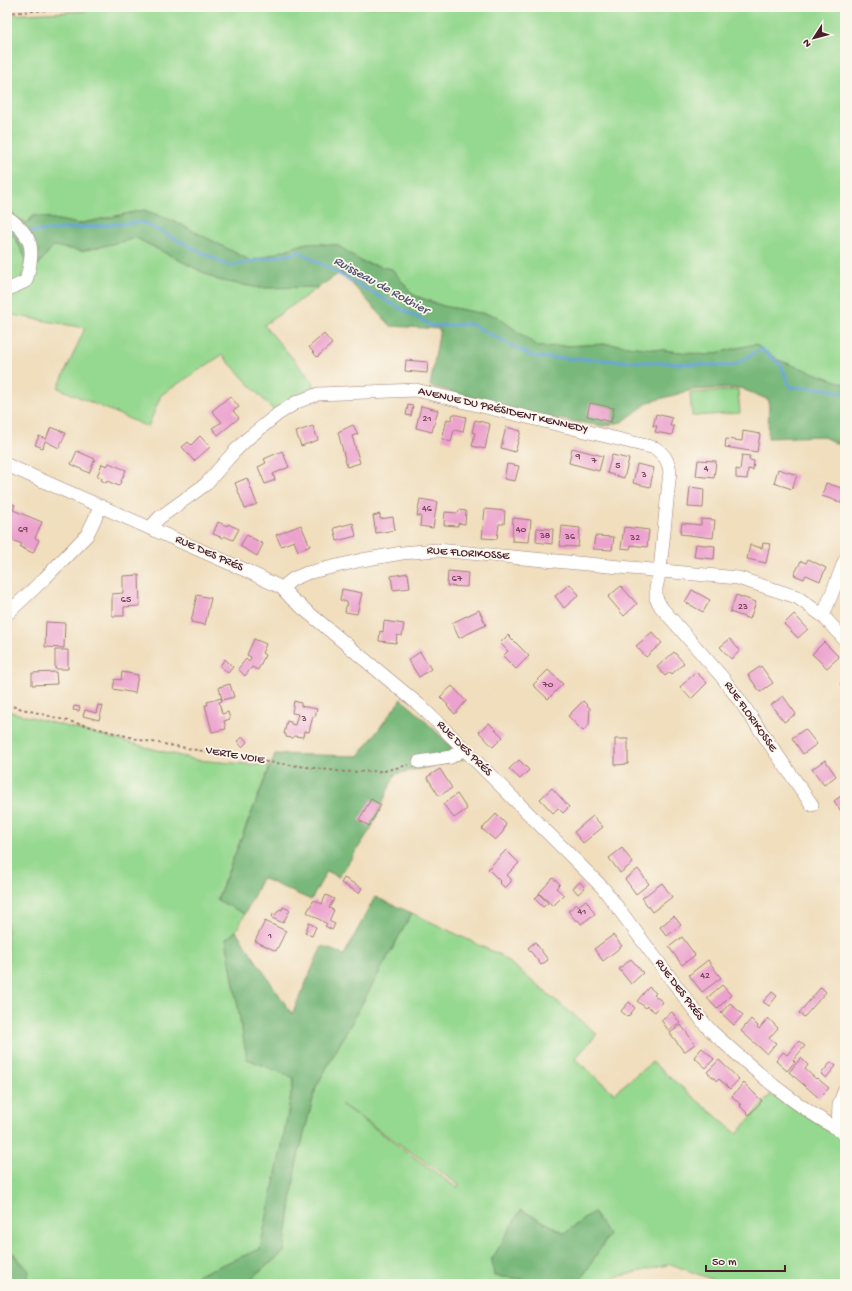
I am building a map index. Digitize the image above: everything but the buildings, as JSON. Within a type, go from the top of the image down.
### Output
[{"type":"street","points":[[7,217],[19,225],[27,234],[31,246],[31,263],[26,281],[7,290]]},
{"type":"street","name":"AVENUE DU PRÉSIDENT KENNEDY","points":[[150,528],[159,518],[206,484],[247,438],[278,414],[297,402],[318,394],[416,390],[654,448],[660,452],[666,458],[670,471],[660,570]]},
{"type":"street","name":"RUE DES PRÉS","points":[[7,465],[245,570],[282,588],[292,599],[418,704],[604,888],[711,1031],[806,1111],[842,1132]]},
{"type":"street","points":[[7,614],[46,578],[87,535],[101,506]]},
{"type":"street","name":"RUE FLORIKOSSE","points":[[282,588],[293,579],[306,573],[376,557],[437,550],[660,570],[738,578],[797,597],[823,616],[845,640]]},
{"type":"street","points":[[823,616],[845,560]]},
{"type":"street","name":"RUE FLORIKOSSE","points":[[660,570],[656,588],[656,598],[661,607],[722,677],[812,805]]},
{"type":"street","points":[[419,762],[451,757],[464,749]]},
{"type":"street","points":[[842,1132],[839,1105],[845,1089]]},
{"type":"path","points":[[7,13],[91,7]]},
{"type":"path","name":"VERTE VOIE","points":[[7,705],[141,740],[253,760],[345,772],[384,771],[419,762]]},
{"type":"path","points":[[7,1260],[9,1284]]},
{"type":"green space","points":[[102,7],[845,7],[845,384],[778,360],[755,344],[707,355],[609,344],[539,347],[496,316],[443,306],[413,295],[392,269],[362,262],[337,245],[307,243],[251,261],[178,223],[144,210],[78,224],[34,215],[27,223],[7,214],[7,15],[85,11]]},
{"type":"green space","points":[[144,210],[178,223],[251,261],[307,243],[337,245],[362,262],[392,269],[413,295],[443,306],[496,316],[539,347],[609,344],[707,355],[755,344],[778,360],[845,384],[845,448],[822,436],[768,438],[769,400],[740,388],[692,390],[649,402],[622,422],[603,426],[545,417],[430,386],[440,329],[391,326],[341,272],[319,287],[259,288],[218,280],[136,238],[82,251],[53,246],[38,265],[26,259],[14,236],[7,234],[7,215],[27,223],[34,215],[78,224]]},
{"type":"green space","points":[[7,234],[14,236],[26,259],[20,284],[7,287]]},
{"type":"green space","points":[[136,238],[218,280],[259,288],[319,287],[264,325],[313,382],[315,387],[275,412],[222,355],[161,395],[148,427],[58,388],[85,328],[7,314],[7,295],[35,264],[38,265],[53,246],[82,251]]},
{"type":"green space","points":[[738,390],[740,413],[692,416],[690,393]]},
{"type":"green space","points":[[401,699],[464,759],[395,774],[372,827],[339,877],[327,871],[311,900],[262,878],[245,914],[217,900],[275,754],[359,756]]},
{"type":"green space","points":[[7,711],[196,760],[270,766],[217,899],[245,914],[236,931],[226,939],[247,1058],[294,1077],[282,1146],[260,1249],[198,1275],[192,1284],[26,1284],[29,1271],[7,1246]]},
{"type":"green space","points":[[375,897],[412,913],[316,1087],[296,1165],[284,1252],[244,1284],[192,1284],[198,1275],[260,1249],[282,1146],[294,1078],[247,1059],[226,939],[236,931],[292,1014],[322,946],[344,955]]},
{"type":"green space","points":[[412,913],[500,955],[597,1034],[575,1059],[614,1093],[652,1062],[737,1134],[771,1094],[845,1139],[845,1284],[724,1284],[671,1264],[595,1282],[595,1284],[578,1284],[609,1235],[593,1212],[565,1233],[521,1210],[492,1259],[494,1276],[566,1284],[244,1284],[284,1252],[296,1165],[316,1087]],"holes":[[[341,1104],[459,1185],[457,1188]]]},
{"type":"green space","points":[[521,1210],[565,1233],[593,1212],[609,1235],[578,1284],[494,1276],[492,1259]]},
{"type":"green space","points":[[9,1250],[29,1271],[26,1284],[7,1284],[7,1251]]},
{"type":"waterway","name":"Ruisseau de Rokhier","points":[[30,232],[142,222],[229,266],[300,252],[432,326],[471,324],[534,357],[733,366],[761,349],[781,365],[790,387],[828,389],[845,394]]},
{"type":"waterway","name":"Ruisseau de Rokhier","points":[[7,227],[15,232]]}]
